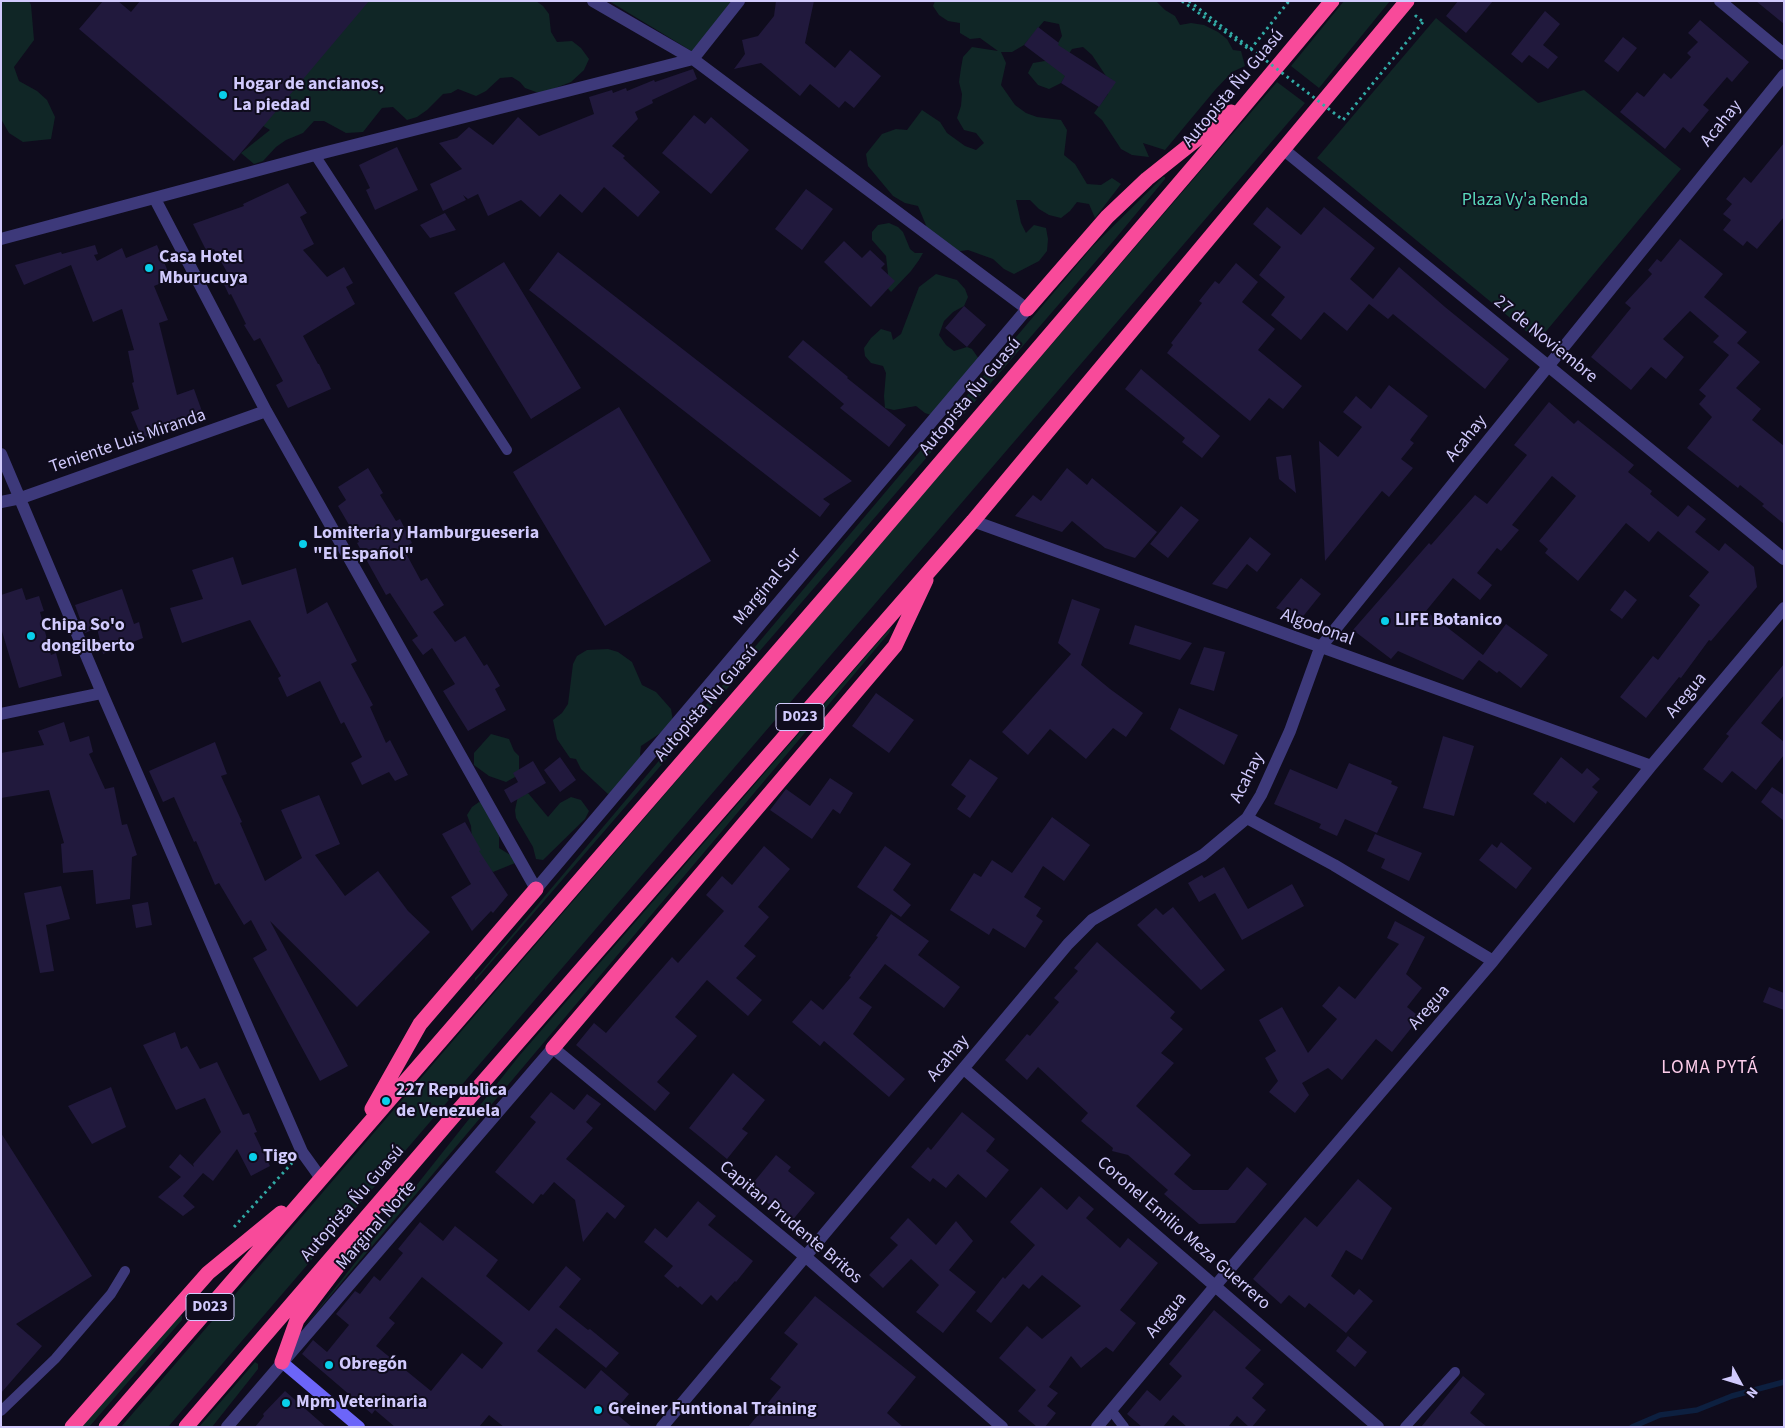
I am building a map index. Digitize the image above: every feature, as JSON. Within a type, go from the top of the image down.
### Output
[{"type":"highway","name":"Autopista Ñu Guasú","points":[[106,1427],[852,566],[1332,1]]},
{"type":"highway","name":"Autopista Ñu Guasú","points":[[186,1427],[457,1112],[973,521],[1407,1]]},
{"type":"highway","points":[[1027,309],[1114,210],[1147,179],[1256,92]]},
{"type":"highway","points":[[553,1048],[895,646],[933,565]]},
{"type":"highway","points":[[358,1134],[420,1024],[536,889]]},
{"type":"highway","points":[[282,1362],[297,1320],[457,1112]]},
{"type":"highway","points":[[72,1427],[208,1272],[317,1182]]},
{"type":"street","points":[[593,1],[693,58],[1027,309]]},
{"type":"street","points":[[1,239],[315,155],[693,58],[739,1]]},
{"type":"street","points":[[1720,1],[1784,54]]},
{"type":"street","name":"Acahay","points":[[662,1427],[1068,944],[1092,920],[1203,855],[1247,818],[1261,795],[1290,731],[1320,648],[1784,75]]},
{"type":"street","name":"27 de Noviembre","points":[[1283,149],[1784,559]]},
{"type":"street","points":[[155,199],[266,412],[536,889]]},
{"type":"street","name":"Marginal Sur","points":[[536,889],[1027,309]]},
{"type":"street","name":"Teniente Luis Miranda","points":[[1,502],[20,498],[266,412]]},
{"type":"street","points":[[1,454],[102,693],[302,1152],[317,1182]]},
{"type":"street","name":"Algodonal","points":[[973,521],[1320,648],[1651,766]]},
{"type":"street","name":"Aregua","points":[[1097,1427],[1493,962],[1651,766],[1784,608]]},
{"type":"street","points":[[1,714],[102,693]]},
{"type":"street","points":[[1247,818],[1334,865],[1493,962]]},
{"type":"street","name":"Capitan Prudente Britos","points":[[553,1048],[806,1258],[1002,1427]]},
{"type":"street","name":"Marginal Norte","points":[[227,1427],[553,1048]]},
{"type":"street","name":"Coronel Emilio Meza Guerrero","points":[[964,1068],[1378,1427]]},
{"type":"street","points":[[282,1362],[359,1427]]},
{"type":"lane","points":[[315,155],[507,450]]},
{"type":"lane","points":[[1,1411],[62,1352],[112,1294],[125,1270]]},
{"type":"lane","points":[[1405,1427],[1455,1372]]},
{"type":"lane","points":[[1111,1410],[1124,1427]]},
{"type":"path","points":[[1182,1],[1250,50],[1290,1]]},
{"type":"path","points":[[1189,1],[1343,120],[1423,22]]},
{"type":"green space","points":[[1,1],[29,1],[31,5],[34,40],[14,67],[19,81],[37,91],[47,100],[55,117],[51,139],[23,142],[9,133],[1,119]]},
{"type":"green space","points":[[357,1],[536,1],[549,14],[551,32],[557,42],[572,41],[581,48],[589,59],[584,70],[571,82],[545,92],[536,92],[525,88],[512,77],[500,78],[486,91],[476,96],[458,89],[451,93],[443,94],[427,110],[417,117],[407,120],[393,107],[382,108],[363,132],[346,133],[324,121],[314,121],[303,133],[286,140],[276,147],[263,161],[254,164],[241,153],[270,130],[252,119]]},
{"type":"green space","points":[[609,1],[734,1],[693,52]]},
{"type":"green space","points":[[935,1],[1156,1],[1175,16],[1180,25],[1191,23],[1204,25],[1218,32],[1227,39],[1233,50],[1241,51],[1245,66],[1232,72],[1165,150],[1143,143],[1149,157],[1132,155],[1121,149],[1102,120],[1094,113],[1108,94],[1106,76],[1092,55],[1083,47],[1072,49],[1064,61],[1066,75],[1061,83],[1049,89],[1038,85],[1028,73],[1033,63],[1045,61],[1055,48],[1062,36],[1059,24],[1044,21],[1024,45],[1012,52],[1001,52],[1006,63],[1001,85],[1015,105],[1026,113],[1037,117],[1061,120],[1067,130],[1064,155],[1075,164],[1087,184],[1101,185],[1112,178],[1121,184],[1095,218],[1089,204],[1077,202],[1061,218],[1049,215],[1030,200],[1016,200],[1021,223],[1026,233],[1034,225],[1046,228],[1048,239],[1047,251],[1039,261],[1014,274],[1004,269],[993,259],[968,250],[954,252],[928,230],[918,206],[905,203],[893,196],[868,166],[866,154],[882,134],[896,129],[907,130],[922,110],[940,122],[947,133],[965,146],[976,150],[984,143],[976,133],[964,130],[957,118],[962,94],[959,82],[961,68],[963,57],[972,47],[998,51],[980,38],[970,39],[960,33],[960,23],[948,21],[939,15],[933,6]]},
{"type":"green space","points":[[1344,1],[1390,1],[1319,88],[1291,66]]},
{"type":"green space","name":"Plaza Vy'a Renda","points":[[1436,18],[1538,103],[1584,90],[1681,169],[1538,341],[1317,158]]},
{"type":"green space","points":[[1277,82],[1305,103],[168,1427],[121,1427]]},
{"type":"green space","points":[[1163,177],[1165,179],[1116,238],[475,981],[475,978],[1092,247]]},
{"type":"green space","points":[[889,223],[898,227],[903,232],[910,249],[915,253],[923,253],[911,271],[891,292],[883,283],[888,274],[886,256],[872,240],[872,232],[878,225]]},
{"type":"green space","points":[[936,274],[957,280],[965,289],[968,297],[964,306],[953,312],[944,321],[939,335],[946,345],[954,351],[967,347],[972,349],[979,359],[931,415],[916,406],[894,410],[885,408],[886,373],[883,366],[871,363],[865,356],[864,348],[881,329],[891,332],[893,340],[901,334],[919,287]]},
{"type":"green space","points":[[892,626],[889,633],[304,1327],[519,1056]]},
{"type":"green space","points":[[608,649],[618,652],[632,662],[642,685],[656,692],[671,709],[673,721],[665,730],[641,746],[640,754],[642,761],[620,789],[608,794],[581,769],[576,759],[570,758],[557,739],[553,720],[562,713],[568,704],[573,664],[577,656],[587,650]]},
{"type":"green space","points":[[491,734],[509,739],[514,751],[519,756],[519,772],[515,777],[506,782],[489,776],[474,765],[474,753]]},
{"type":"green space","points":[[528,793],[548,817],[560,803],[571,797],[581,800],[589,811],[585,819],[543,860],[536,859],[533,847],[516,818],[515,810],[518,796]]},
{"type":"green space","points":[[479,802],[486,804],[499,836],[499,848],[520,861],[493,872],[485,864],[472,840],[471,826],[467,815],[472,807]]},
{"type":"green space","points":[[179,1315],[182,1316],[182,1320],[89,1427],[80,1427]]},
{"type":"green space","points":[[255,1362],[258,1364],[258,1369],[212,1427],[199,1427]]},
{"type":"building","name":"Hogar de ancianos, La piedad","points":[[103,1],[118,1],[131,12],[140,1],[369,1],[234,161],[79,29]]},
{"type":"building","points":[[776,1],[814,1],[805,43],[835,68],[850,50],[881,76],[854,108],[845,101],[839,108],[810,84],[800,96],[761,63],[734,69],[745,54],[742,40],[758,36],[774,16]]},
{"type":"building","points":[[1458,1],[1493,1],[1466,33],[1446,16]]},
{"type":"building","points":[[1756,1],[1784,1],[1784,24]]},
{"type":"building","points":[[1545,11],[1560,24],[1543,45],[1558,57],[1548,69],[1529,55],[1522,63],[1511,54]]},
{"type":"building","points":[[1700,20],[1749,62],[1732,82],[1727,77],[1703,105],[1709,110],[1690,133],[1683,127],[1665,149],[1620,112],[1637,92],[1644,97],[1664,73],[1671,79],[1691,57],[1687,53],[1698,42],[1688,33]]},
{"type":"building","points":[[1038,27],[1059,43],[1058,45],[1116,82],[1099,107],[1061,83],[1065,76],[1024,45]]},
{"type":"building","points":[[1623,37],[1637,48],[1618,72],[1604,61]]},
{"type":"building","points":[[693,69],[697,79],[652,100],[653,103],[635,112],[638,119],[612,146],[625,156],[623,158],[660,192],[638,217],[604,187],[582,213],[560,194],[540,217],[521,200],[488,216],[478,194],[468,199],[463,195],[466,200],[443,211],[430,184],[462,169],[439,143],[457,138],[469,127],[493,145],[518,117],[539,136],[594,114],[589,97],[612,90],[613,93],[626,88],[627,91],[654,80],[655,82]]},
{"type":"building","points":[[694,115],[705,124],[711,117],[749,150],[711,194],[662,153]]},
{"type":"building","points":[[1784,143],[1784,217],[1757,249],[1747,241],[1743,246],[1723,230],[1731,220],[1723,214],[1732,204],[1726,199],[1744,177],[1751,183]]},
{"type":"building","points":[[397,147],[418,190],[375,210],[366,190],[370,188],[359,165]]},
{"type":"building","points":[[288,183],[307,213],[300,217],[314,244],[303,250],[327,277],[344,267],[353,283],[346,287],[355,304],[303,336],[331,389],[288,408],[276,385],[283,381],[260,338],[254,341],[244,325],[246,324],[221,278],[228,274],[214,249],[207,252],[193,224],[244,206],[243,204]]},
{"type":"building","points":[[806,189],[833,209],[802,250],[775,229]]},
{"type":"building","points":[[1267,207],[1301,235],[1324,207],[1375,248],[1350,279],[1373,299],[1399,267],[1509,359],[1485,389],[1393,314],[1388,319],[1369,304],[1347,331],[1324,312],[1301,340],[1271,315],[1285,297],[1259,275],[1281,247],[1253,224]]},
{"type":"building","points":[[445,213],[456,230],[430,238],[420,225]]},
{"type":"building","points":[[1680,239],[1723,274],[1704,297],[1747,332],[1737,343],[1760,362],[1736,388],[1761,409],[1752,420],[1784,446],[1784,524],[1762,506],[1764,504],[1740,485],[1738,488],[1687,448],[1712,417],[1699,404],[1706,396],[1699,390],[1729,355],[1713,342],[1719,336],[1690,311],[1663,339],[1684,357],[1666,379],[1651,367],[1631,390],[1591,357],[1631,308],[1625,303],[1652,274],[1648,270],[1657,259],[1661,262]]},
{"type":"building","points":[[844,241],[862,258],[870,250],[885,264],[881,268],[895,281],[871,307],[824,262]]},
{"type":"building","points":[[95,245],[98,254],[94,255],[97,261],[122,248],[126,258],[157,245],[171,279],[154,286],[168,320],[159,323],[177,395],[194,389],[204,417],[142,438],[131,412],[139,409],[132,383],[134,382],[128,351],[134,350],[122,309],[93,322],[71,265],[24,285],[15,265]]},
{"type":"building","points":[[558,252],[852,481],[823,499],[830,504],[820,517],[529,290]]},
{"type":"building","points":[[504,262],[581,388],[531,419],[454,293]]},
{"type":"building","points":[[1236,263],[1258,282],[1242,302],[1275,329],[1258,350],[1302,386],[1283,409],[1269,398],[1250,421],[1167,353],[1173,345],[1171,343],[1202,303],[1199,301],[1215,281],[1219,284]]},
{"type":"building","points":[[964,306],[986,325],[967,347],[945,328]]},
{"type":"building","points":[[803,340],[906,425],[889,447],[840,408],[844,404],[788,357]]},
{"type":"building","points":[[1141,369],[1220,436],[1202,458],[1182,442],[1185,438],[1125,389]]},
{"type":"building","points":[[1389,385],[1428,416],[1410,440],[1414,443],[1401,459],[1413,468],[1389,497],[1382,491],[1325,561],[1319,441],[1338,457],[1362,427],[1343,412],[1356,396],[1371,409]]},
{"type":"building","points":[[1549,402],[1574,424],[1578,420],[1634,465],[1628,472],[1652,491],[1650,494],[1678,517],[1688,505],[1706,519],[1695,532],[1719,551],[1725,543],[1754,567],[1757,587],[1711,641],[1709,640],[1681,678],[1679,677],[1646,718],[1620,697],[1653,656],[1658,660],[1700,605],[1689,596],[1709,572],[1658,531],[1649,542],[1626,523],[1578,581],[1545,553],[1548,549],[1539,541],[1576,496],[1552,476],[1512,525],[1519,530],[1501,551],[1497,548],[1477,573],[1492,585],[1480,600],[1453,578],[1426,611],[1483,655],[1506,624],[1548,655],[1521,688],[1499,671],[1497,673],[1479,660],[1463,680],[1398,651],[1391,659],[1353,630],[1429,543],[1431,545],[1475,495],[1487,504],[1527,455],[1514,445]]},
{"type":"building","points":[[619,407],[711,561],[605,626],[513,472]]},
{"type":"building","points":[[1291,455],[1296,493],[1279,479],[1276,457]]},
{"type":"building","points":[[368,468],[383,493],[380,495],[396,521],[400,519],[412,543],[403,548],[421,581],[427,578],[444,605],[433,612],[455,642],[465,636],[484,666],[487,664],[500,686],[495,689],[506,710],[468,731],[443,691],[455,684],[432,648],[423,655],[412,640],[418,636],[390,593],[386,595],[338,506],[346,500],[338,487]]},
{"type":"building","points":[[1067,468],[1087,485],[1092,478],[1157,532],[1135,558],[1105,548],[1072,521],[1062,532],[1015,516],[1033,495],[1041,501]]},
{"type":"building","points":[[1181,506],[1199,520],[1168,558],[1150,544]]},
{"type":"building","points":[[1250,537],[1271,554],[1257,572],[1247,564],[1227,589],[1212,584]]},
{"type":"building","points":[[233,557],[242,585],[296,568],[307,614],[327,602],[357,661],[351,664],[373,705],[370,707],[386,743],[390,740],[408,775],[395,781],[389,772],[362,785],[351,763],[362,757],[344,722],[341,724],[320,681],[287,697],[278,678],[281,676],[250,620],[182,643],[170,608],[203,599],[192,570]]},
{"type":"building","points":[[1301,578],[1321,594],[1301,619],[1276,608]]},
{"type":"building","points":[[22,588],[26,600],[39,596],[44,611],[40,612],[51,655],[56,653],[62,676],[19,688],[1,628],[1,595]]},
{"type":"building","points":[[122,589],[134,624],[139,622],[143,638],[103,654],[97,628],[85,633],[75,605]]},
{"type":"building","points":[[1625,590],[1637,600],[1622,619],[1610,610]]},
{"type":"building","points":[[1072,599],[1100,609],[1081,665],[1143,713],[1126,737],[1113,728],[1086,759],[1050,729],[1028,755],[1002,732],[1071,654],[1058,643]]},
{"type":"building","points":[[1135,625],[1192,643],[1180,660],[1129,644]]},
{"type":"building","points":[[1204,647],[1225,652],[1214,691],[1190,684]]},
{"type":"building","points":[[1784,664],[1784,695],[1761,723],[1784,742],[1784,755],[1756,790],[1732,771],[1722,783],[1703,769],[1729,736],[1726,734]]},
{"type":"building","points":[[876,693],[914,720],[889,753],[852,726]]},
{"type":"building","points":[[1179,708],[1238,735],[1224,765],[1170,729]]},
{"type":"building","points":[[64,722],[70,742],[89,736],[93,752],[89,754],[105,789],[114,787],[122,825],[127,824],[137,855],[132,857],[130,899],[96,904],[93,870],[63,873],[61,844],[64,843],[49,790],[1,798],[1,753],[44,745],[38,731]]},
{"type":"building","points":[[1443,736],[1474,746],[1454,816],[1423,808]]},
{"type":"building","points":[[215,742],[227,774],[221,776],[242,822],[240,823],[265,881],[302,858],[281,810],[319,795],[340,844],[315,855],[345,896],[378,871],[408,911],[430,932],[357,1007],[270,921],[348,1066],[320,1081],[253,958],[267,950],[251,920],[244,925],[219,883],[215,885],[174,797],[163,802],[149,771]]},
{"type":"building","points":[[560,757],[576,780],[560,792],[544,770]]},
{"type":"building","points":[[1561,757],[1582,774],[1587,768],[1600,779],[1592,787],[1598,792],[1574,823],[1547,801],[1546,804],[1533,794]]},
{"type":"building","points":[[970,759],[998,778],[970,818],[957,809],[966,796],[951,785]]},
{"type":"building","points":[[533,761],[546,783],[511,803],[504,790],[518,782],[513,773]]},
{"type":"building","points":[[1349,763],[1392,781],[1391,784],[1398,787],[1377,833],[1345,819],[1337,836],[1319,828],[1321,824],[1274,804],[1290,769],[1337,789]]},
{"type":"building","points":[[830,778],[853,793],[840,814],[833,809],[812,839],[770,810],[786,789],[810,806]]},
{"type":"building","points":[[1772,787],[1784,795],[1784,821],[1761,802]]},
{"type":"building","points":[[1052,817],[1090,845],[1064,881],[1043,866],[1024,897],[1041,908],[1036,916],[1043,921],[1025,948],[993,928],[989,935],[950,910],[974,873],[981,877],[992,860],[1012,873]]},
{"type":"building","points":[[465,822],[481,850],[479,851],[508,895],[493,913],[491,911],[472,931],[451,897],[471,884],[442,834]]},
{"type":"building","points":[[1375,834],[1422,853],[1409,881],[1381,868],[1385,859],[1367,851]]},
{"type":"building","points":[[1501,842],[1532,868],[1516,889],[1479,860],[1492,844],[1497,848]]},
{"type":"building","points":[[764,846],[790,869],[758,907],[769,917],[744,946],[756,956],[736,978],[762,1000],[748,1016],[707,980],[675,1017],[697,1036],[657,1082],[670,1093],[655,1111],[576,1045],[594,1023],[606,1033],[672,957],[678,963],[724,911],[706,895],[722,876],[732,885]]},
{"type":"building","points":[[885,846],[911,864],[893,890],[911,905],[901,917],[857,887]]},
{"type":"building","points":[[1224,867],[1248,909],[1292,884],[1304,906],[1242,940],[1215,893],[1199,902],[1188,883],[1202,875],[1204,878]]},
{"type":"building","points":[[61,886],[70,919],[46,925],[54,971],[40,973],[24,893]]},
{"type":"building","points":[[148,902],[152,925],[136,928],[132,905]]},
{"type":"building","points":[[1173,907],[1225,970],[1201,990],[1137,925],[1156,908],[1163,915]]},
{"type":"building","points":[[891,914],[929,941],[918,955],[960,987],[944,1008],[885,964],[859,998],[872,1007],[853,1034],[905,1079],[889,1097],[824,1041],[820,1046],[792,1022],[811,1000],[823,1010],[851,977],[849,976],[878,937],[876,936]]},
{"type":"building","points":[[1395,921],[1425,937],[1406,974],[1422,988],[1407,1007],[1420,1017],[1392,1052],[1376,1039],[1342,1080],[1328,1068],[1302,1083],[1309,1095],[1295,1113],[1269,1092],[1278,1081],[1265,1058],[1276,1051],[1259,1020],[1282,1007],[1308,1053],[1337,1019],[1322,1006],[1339,986],[1355,999],[1399,944],[1387,938]]},
{"type":"building","points":[[1097,942],[1175,1012],[1170,1018],[1183,1029],[1161,1053],[1174,1063],[1136,1106],[1191,1155],[1174,1174],[1193,1190],[1228,1190],[1247,1167],[1267,1184],[1235,1223],[1199,1224],[1164,1194],[1168,1190],[1128,1155],[1112,1151],[1113,1148],[1081,1121],[1088,1113],[1038,1067],[1027,1080],[1005,1060],[1027,1034],[1030,1036],[1059,1002],[1054,998],[1078,971],[1074,968]]},
{"type":"building","points":[[1769,987],[1784,993],[1784,1010],[1763,1002]]},
{"type":"building","points":[[175,1032],[181,1049],[187,1046],[200,1069],[217,1062],[243,1115],[249,1113],[257,1132],[254,1133],[270,1166],[251,1176],[237,1149],[213,1181],[203,1173],[183,1196],[195,1207],[183,1216],[158,1197],[181,1177],[169,1167],[180,1154],[194,1167],[193,1164],[221,1132],[205,1098],[176,1110],[143,1045]]},
{"type":"building","points":[[733,1073],[765,1100],[742,1129],[748,1133],[727,1159],[689,1128]]},
{"type":"building","points":[[111,1087],[126,1127],[92,1144],[68,1106]]},
{"type":"building","points":[[551,1092],[574,1110],[587,1094],[601,1104],[586,1122],[593,1128],[566,1159],[625,1206],[615,1219],[607,1212],[583,1242],[575,1200],[554,1182],[533,1204],[495,1172],[536,1122],[530,1117]]},
{"type":"building","points":[[962,1112],[995,1139],[986,1151],[1009,1170],[986,1198],[958,1174],[946,1188],[933,1178],[930,1182],[911,1167],[928,1147],[931,1150]]},
{"type":"building","points":[[1,1133],[92,1276],[16,1324],[42,1346],[1,1393]]},
{"type":"building","points":[[776,1155],[791,1167],[788,1171],[815,1193],[791,1222],[749,1188]]},
{"type":"building","points":[[1358,1179],[1392,1208],[1362,1260],[1346,1250],[1331,1276],[1354,1295],[1359,1289],[1373,1301],[1346,1333],[1309,1303],[1305,1308],[1289,1295],[1281,1304],[1253,1279],[1305,1217],[1317,1227]]},
{"type":"building","points":[[1041,1187],[1067,1210],[1079,1196],[1094,1209],[1086,1218],[1120,1248],[1128,1238],[1158,1263],[1120,1310],[1136,1323],[1113,1352],[1106,1347],[1081,1368],[1071,1356],[1049,1387],[1058,1393],[1047,1406],[1056,1413],[1045,1427],[1037,1427],[1018,1411],[1036,1390],[999,1358],[1027,1326],[1042,1339],[1081,1306],[1042,1275],[1029,1289],[1023,1284],[991,1323],[976,1311],[1003,1277],[1005,1279],[1035,1245],[1010,1222]]},
{"type":"building","points":[[698,1201],[716,1216],[708,1225],[753,1261],[717,1301],[711,1295],[702,1305],[680,1286],[678,1288],[664,1276],[673,1266],[644,1242],[655,1228],[667,1238]]},
{"type":"building","points":[[908,1218],[936,1245],[956,1221],[973,1241],[949,1270],[976,1292],[943,1333],[916,1312],[939,1285],[911,1259],[883,1288],[869,1275],[898,1245],[890,1238]]},
{"type":"building","points":[[420,1222],[443,1241],[455,1226],[498,1260],[486,1276],[529,1311],[566,1266],[581,1279],[559,1307],[619,1353],[606,1368],[556,1328],[537,1351],[585,1389],[601,1370],[629,1394],[614,1412],[632,1427],[504,1427],[489,1415],[479,1427],[395,1427],[375,1410],[372,1414],[302,1354],[313,1340],[327,1352],[349,1325],[336,1314],[355,1291],[360,1294],[374,1276],[380,1281],[403,1253],[398,1249]],"holes":[[[422,1277],[503,1343],[482,1369],[462,1353],[431,1391],[376,1346],[395,1323],[389,1318]]]},
{"type":"building","points":[[815,1296],[916,1377],[887,1413],[903,1427],[748,1427],[781,1387],[770,1379],[798,1344],[784,1333]]},
{"type":"building","points":[[1214,1310],[1261,1350],[1245,1368],[1264,1384],[1252,1398],[1266,1410],[1252,1427],[1249,1427],[1237,1416],[1228,1427],[1187,1427],[1173,1415],[1163,1427],[1142,1427],[1127,1414],[1147,1390],[1160,1401],[1182,1376],[1169,1364]]},
{"type":"building","points":[[1348,1336],[1367,1352],[1355,1367],[1336,1351]]},
{"type":"building","points":[[1463,1376],[1485,1394],[1470,1413],[1487,1427],[1421,1427]]},
{"type":"building","name":"Mpm Veterinaria","points":[[285,1391],[326,1427],[255,1427],[264,1416],[263,1414]]},
{"type":"waterway","points":[[1632,1427],[1660,1415],[1697,1410],[1732,1396],[1784,1382]]},
{"type":"place","name":"Hogar de ancianos, La piedad","points":[[223,95]]},
{"type":"place","name":"Casa Hotel Mburucuya","points":[[149,268]]},
{"type":"place","name":"Lomiteria y Hamburgueseria \"El Español\"","points":[[303,544]]},
{"type":"place","name":"LIFE Botanico","points":[[1385,621]]},
{"type":"place","name":"Chipa So'o dongilberto","points":[[31,636]]},
{"type":"place","name":"227 Republica de Venezuela","points":[[386,1101]]},
{"type":"place","name":"Tigo","points":[[253,1157]]},
{"type":"place","name":"Obregón","points":[[329,1365]]},
{"type":"place","name":"Mpm Veterinaria","points":[[286,1403]]},
{"type":"place","name":"Greiner Funtional Training","points":[[598,1410]]},
{"type":"district","name":"LOMA PYTÁ","points":[[1710,1069]]}]
